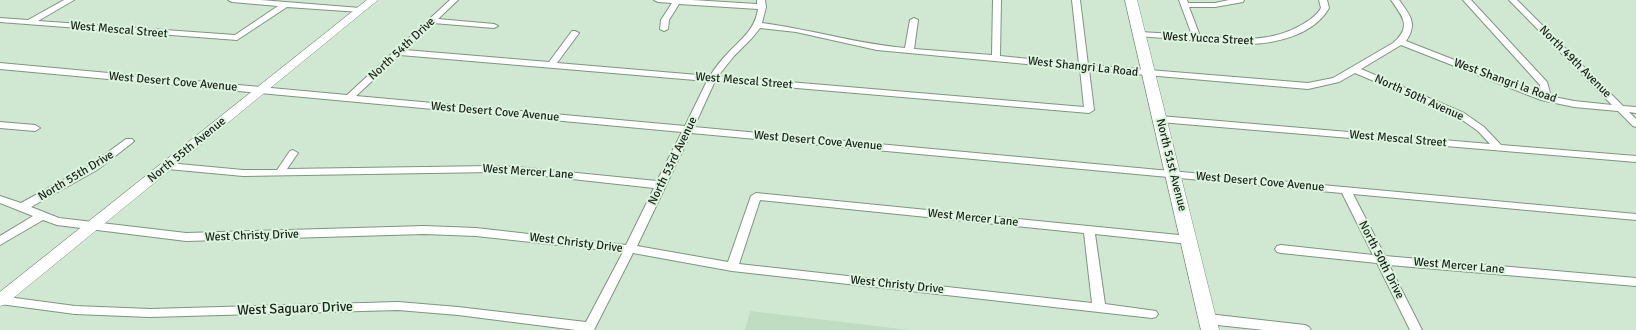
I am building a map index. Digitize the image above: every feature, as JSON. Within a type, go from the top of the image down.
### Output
[{"type":"main road","name":"North 51st Avenue","points":[[1131,0],[1209,325]]},
{"type":"street","points":[[30,22],[70,0]]},
{"type":"street","points":[[232,0],[360,10]]},
{"type":"street","name":"North 55th Avenue","points":[[0,300],[373,0]]},
{"type":"street","name":"North 54th Drive","points":[[349,98],[454,0]]},
{"type":"street","points":[[658,0],[762,4]]},
{"type":"street","points":[[996,58],[997,0]]},
{"type":"street","points":[[1076,0],[1084,68]]},
{"type":"street","points":[[1197,39],[1184,2],[1215,6],[1240,0]]},
{"type":"street","name":"West Yucca Street","points":[[1140,34],[1247,42],[1264,41],[1285,36],[1319,18],[1325,8],[1323,0]]},
{"type":"street","points":[[1395,0],[1408,20],[1409,27],[1401,42]]},
{"type":"street","points":[[1467,0],[1544,84],[1546,93],[1544,98]]},
{"type":"street","name":"North 49th Avenue","points":[[1513,0],[1636,124]]},
{"type":"street","points":[[664,29],[665,20],[677,1]]},
{"type":"street","name":"West Mescal Street","points":[[0,20],[237,38],[286,4]]},
{"type":"street","name":"North 53rd Avenue","points":[[589,329],[630,249],[712,79],[721,66],[750,37],[758,25],[762,4]]},
{"type":"street","points":[[909,51],[914,20]]},
{"type":"street","points":[[432,21],[494,26]]},
{"type":"street","name":"West Shangri La Road","points":[[758,25],[796,30],[865,46],[909,51],[996,58],[1149,74],[1308,86],[1327,83],[1401,42]]},
{"type":"street","points":[[551,65],[575,33]]},
{"type":"street","name":"West Shangri la Road","points":[[1401,42],[1544,98],[1574,104],[1636,110]]},
{"type":"street","name":"West Mescal Street","points":[[398,52],[1089,110],[1084,68]]},
{"type":"street","name":"West Desert Cove Avenue","points":[[1,67],[1345,189],[1636,217]]},
{"type":"street","name":"North 50th Avenue","points":[[1354,69],[1462,115],[1481,129],[1499,148]]},
{"type":"street","name":"West Mescal Street","points":[[1160,119],[1636,159]]},
{"type":"street","points":[[0,125],[35,128]]},
{"type":"street","name":"North 55th Drive","points":[[21,208],[93,168],[129,142]]},
{"type":"street","points":[[280,173],[293,153]]},
{"type":"street","name":"West Mercer Lane","points":[[168,166],[242,173],[280,173],[396,166],[471,168],[517,170],[661,185]]},
{"type":"street","name":"North 50th Drive","points":[[1345,189],[1416,330]]},
{"type":"street","name":"West Mercer Lane","points":[[732,267],[756,196],[1189,240]]},
{"type":"street","name":"West Christy Drive","points":[[0,199],[57,221],[186,238],[431,230],[519,236],[630,249],[708,264],[732,267],[1152,314]]},
{"type":"street","name":"North 55th Drive","points":[[0,241],[41,216]]},
{"type":"street","points":[[1089,230],[1099,308]]},
{"type":"street","name":"West Mercer Lane","points":[[1281,249],[1381,260],[1523,271],[1636,282]]},
{"type":"street","name":"West Saguaro Drive","points":[[0,300],[75,310],[156,313],[373,306],[412,307],[458,311],[589,329]]},
{"type":"street","points":[[1209,325],[1305,330]]},
{"type":"shaded area","points":[[750,311],[909,330],[745,330]]}]
